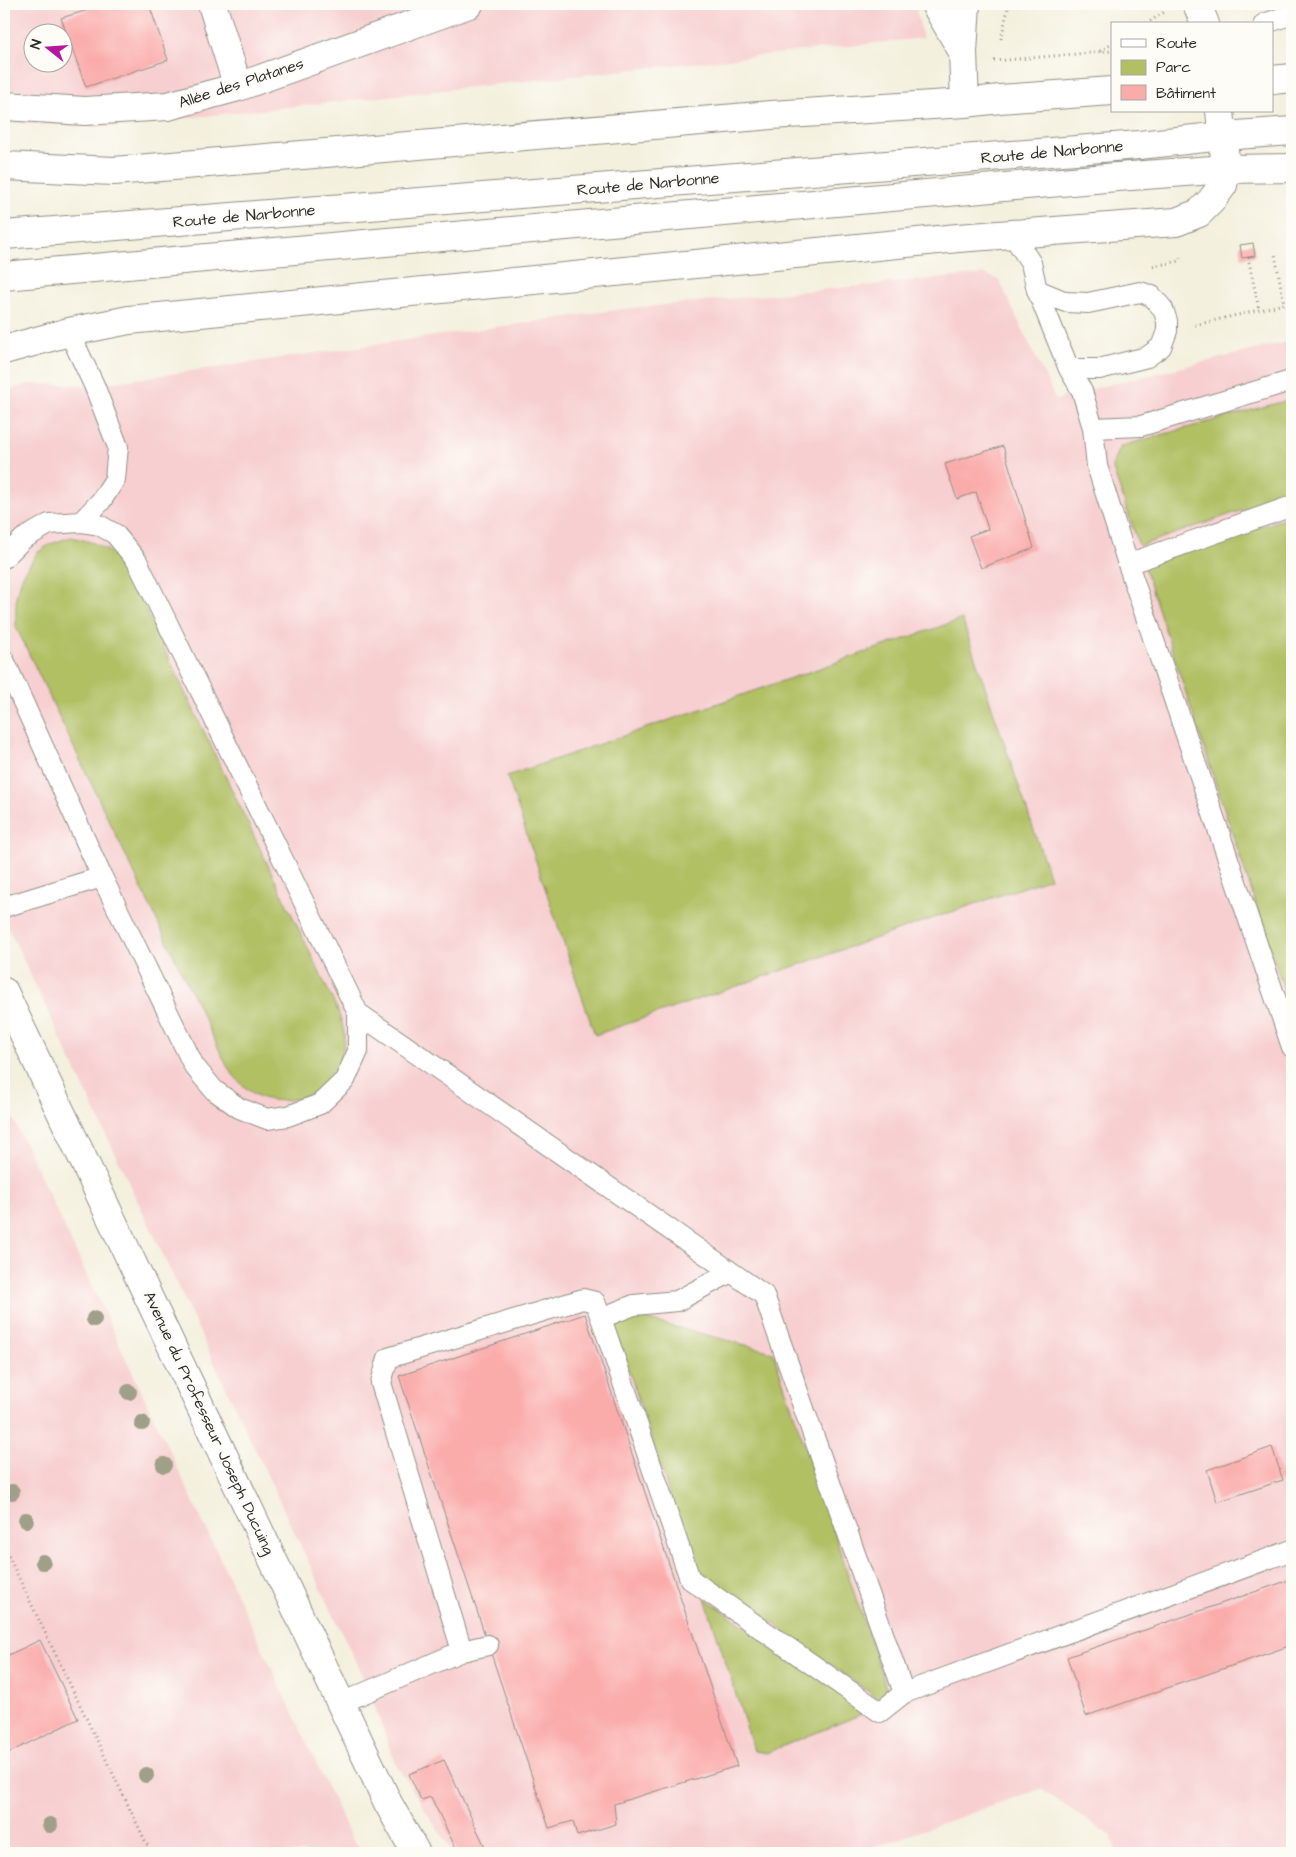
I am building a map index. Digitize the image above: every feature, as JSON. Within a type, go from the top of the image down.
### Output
[{"type":"street","points":[[212,4],[238,87]]},
{"type":"street","points":[[935,4],[963,52]]},
{"type":"street","points":[[965,103],[963,52],[966,4]]},
{"type":"street","points":[[1196,4],[1204,22]]},
{"type":"street","name":"Allée des Platanes","points":[[4,106],[85,111],[168,106],[238,87],[461,5]]},
{"type":"street","points":[[1274,80],[1292,78]]},
{"type":"street","points":[[4,166],[114,171],[771,115],[965,103],[1111,91]]},
{"type":"street","points":[[4,350],[69,332],[128,320],[1012,234],[1176,222],[1199,213],[1223,185],[1226,169],[1221,124]]},
{"type":"street","name":"Route de Narbonne","points":[[4,235],[1139,145],[1221,124],[1292,131]]},
{"type":"street","name":"Route de Narbonne","points":[[4,276],[1226,169],[1292,168]]},
{"type":"street","name":"Avenue du Professeur Joseph Ducuing","points":[[4,992],[388,1803],[416,1853]]},
{"type":"lane","points":[[1270,22],[1292,14]]},
{"type":"lane","points":[[1012,234],[1031,263],[1037,290],[1069,369],[1082,391],[1093,428],[1097,466],[1128,564],[1291,1041]]},
{"type":"lane","points":[[1037,290],[1066,302],[1088,302],[1140,292],[1152,296],[1163,309],[1167,320],[1167,331],[1161,348],[1147,357],[1099,369],[1069,369]]},
{"type":"lane","points":[[69,332],[94,385],[118,447],[115,479],[101,501],[81,522]]},
{"type":"lane","points":[[1093,428],[1141,426],[1292,382]]},
{"type":"lane","points":[[1128,564],[1292,506]]},
{"type":"lane","points":[[4,558],[23,539],[49,524],[81,522],[99,525],[114,534],[137,561],[358,1013],[358,1051],[345,1080],[320,1104],[288,1116],[267,1119],[240,1108],[214,1090],[194,1066],[102,877],[4,660]]},
{"type":"lane","points":[[4,907],[102,877]]},
{"type":"lane","points":[[358,1013],[764,1295],[904,1693]]},
{"type":"lane","points":[[601,1318],[634,1305],[677,1301],[731,1272]]},
{"type":"lane","points":[[462,1651],[381,1383],[388,1358],[583,1299],[595,1302],[690,1579],[880,1712],[904,1693],[1292,1550]]},
{"type":"lane","points":[[342,1703],[462,1651],[488,1645]]},
{"type":"path","points":[[1000,38],[1008,4]]},
{"type":"path","points":[[1149,22],[1170,8]]},
{"type":"path","points":[[1098,52],[1111,45]]},
{"type":"path","points":[[1001,60],[1111,51]]},
{"type":"path","points":[[1167,331],[1284,304],[1275,254]]},
{"type":"path","points":[[1248,257],[1259,310]]},
{"type":"path","points":[[4,1547],[151,1853]]},
{"type":"shaded area","points":[[4,4],[935,4],[916,10],[923,38],[103,127],[4,122]]},
{"type":"shaded area","points":[[985,274],[999,280],[1056,400],[1082,391],[1292,341],[1292,1853],[1117,1853],[1111,1836],[1040,1789],[858,1853],[453,1853],[395,1763],[369,1690],[4,919],[4,391],[28,384],[94,385],[622,309]]},
{"type":"shaded area","points":[[4,1099],[351,1837],[361,1853],[4,1853]]},
{"type":"green space","points":[[1292,399],[1292,493],[1139,546],[1112,466],[1121,446]]},
{"type":"green space","points":[[1292,516],[1292,1014],[1144,566]]},
{"type":"green space","points":[[71,537],[100,546],[124,565],[338,1011],[344,1034],[340,1062],[331,1080],[315,1092],[294,1099],[279,1101],[265,1099],[246,1088],[227,1066],[16,627],[16,596],[23,575],[37,553],[50,544]]},
{"type":"green space","points":[[962,619],[1050,878],[595,1035],[507,776]]},
{"type":"green space","points":[[609,1310],[773,1352],[888,1693],[877,1698],[693,1566]]},
{"type":"green space","points":[[705,1598],[867,1712],[766,1753],[754,1751]]},
{"type":"building","points":[[86,4],[149,4],[168,60],[86,87],[72,48],[72,22],[62,22],[61,18],[88,10]]},
{"type":"building","points":[[1253,243],[1255,256],[1242,258],[1240,245]]},
{"type":"building","points":[[1003,446],[1034,548],[981,568],[969,536],[988,529],[976,492],[957,499],[945,464]]},
{"type":"building","points":[[585,1314],[737,1766],[614,1804],[616,1824],[577,1836],[573,1821],[549,1828],[399,1376]]},
{"type":"building","points":[[1272,1447],[1283,1480],[1217,1502],[1207,1470]]},
{"type":"building","points":[[1292,1579],[1292,1645],[1086,1716],[1067,1657]]},
{"type":"building","points":[[40,1640],[78,1719],[4,1755],[4,1657]]},
{"type":"building","points":[[444,1760],[488,1853],[458,1853],[431,1797],[421,1800],[409,1774]]}]
